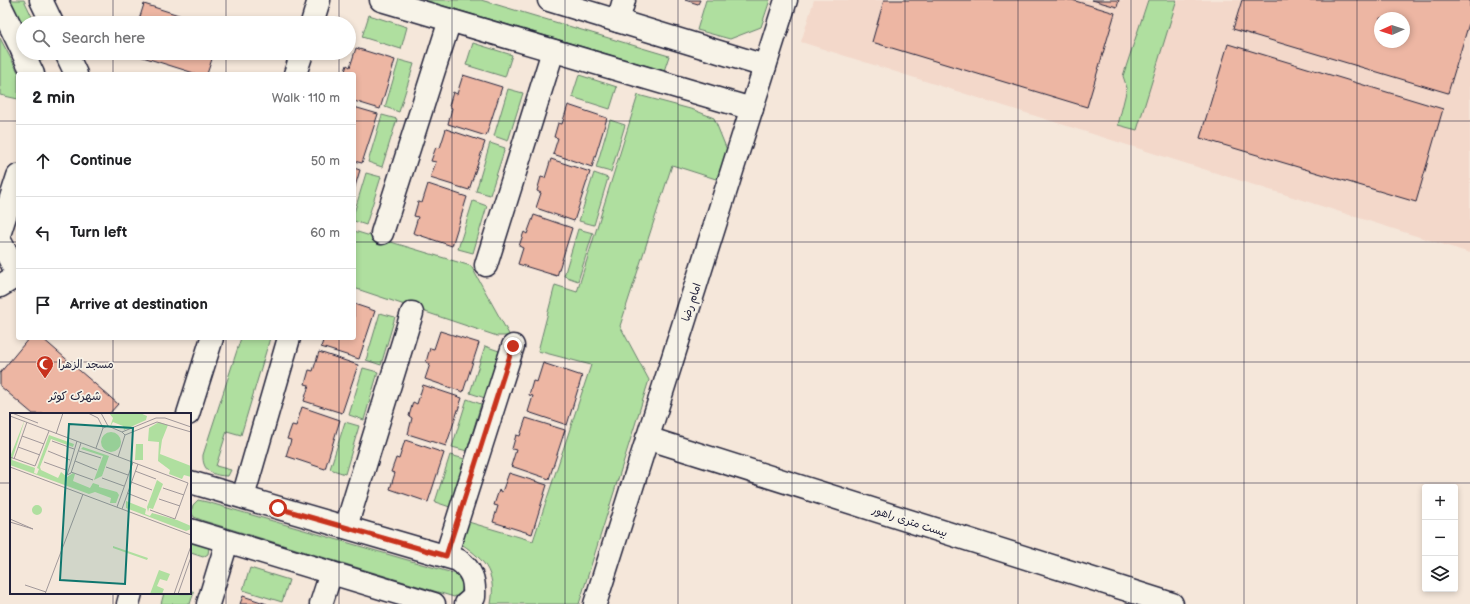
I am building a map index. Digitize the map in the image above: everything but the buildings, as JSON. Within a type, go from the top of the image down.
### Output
[{"type":"street","points":[[41,0],[49,16]]},
{"type":"street","points":[[314,16],[319,0]]},
{"type":"street","points":[[381,0],[752,109]]},
{"type":"street","points":[[549,0],[765,66]]},
{"type":"street","points":[[618,21],[624,0]]},
{"type":"street","name":"امام رضا","points":[[595,604],[786,0]]},
{"type":"street","points":[[0,5],[16,38]]},
{"type":"street","points":[[382,233],[450,20]]},
{"type":"street","points":[[486,265],[553,51]]},
{"type":"street","points":[[26,60],[32,72]]},
{"type":"street","points":[[69,60],[75,72]]},
{"type":"street","points":[[297,72],[300,60]]},
{"type":"street","points":[[0,232],[16,182]]},
{"type":"street","points":[[0,241],[16,271]]},
{"type":"street","points":[[0,286],[16,276]]},
{"type":"street","points":[[346,528],[412,313]]},
{"type":"street","points":[[188,413],[211,340]]},
{"type":"street","points":[[244,497],[288,340]]},
{"type":"street","points":[[446,556],[513,346]]},
{"type":"street","name":"بیست متری راهور","points":[[647,438],[1172,604]]},
{"type":"street","points":[[191,482],[458,560],[467,566],[475,585],[474,597],[466,604]]},
{"type":"street","points":[[191,530],[432,604]]},
{"type":"street","points":[[208,604],[227,542]]},
{"type":"street","points":[[321,604],[331,573]]},
{"type":"street","points":[[128,604],[132,594]]},
{"type":"shaded area","points":[[814,0],[1470,0],[1470,253],[801,42]]},
{"type":"green space","points":[[10,0],[24,0],[32,16],[18,16]]},
{"type":"green space","points":[[424,0],[481,0],[669,56],[664,71]]},
{"type":"green space","points":[[706,0],[770,0],[761,27],[730,39],[697,30]]},
{"type":"green space","points":[[1148,0],[1177,0],[1137,130],[1118,125],[1127,88],[1123,76]]},
{"type":"green space","points":[[369,15],[407,27],[401,49],[362,37]]},
{"type":"green space","points":[[0,38],[18,72],[16,72],[16,99],[0,95]]},
{"type":"green space","points":[[473,43],[512,55],[505,77],[466,65]]},
{"type":"green space","points":[[399,60],[414,64],[399,112],[385,107]]},
{"type":"green space","points":[[579,75],[617,87],[610,109],[572,97]]},
{"type":"green space","points":[[508,89],[523,93],[508,141],[494,136]]},
{"type":"green space","points":[[638,95],[694,110],[714,118],[727,150],[719,180],[672,165],[620,326],[649,380],[579,604],[491,604],[492,583],[486,566],[474,553],[457,541],[465,521],[533,541],[591,365],[538,351],[555,285],[577,292]]},
{"type":"green space","points":[[382,115],[397,119],[382,167],[368,162]]},
{"type":"green space","points":[[610,120],[625,125],[611,172],[596,168]]},
{"type":"green space","points":[[490,143],[505,148],[490,195],[476,191]]},
{"type":"green space","points":[[366,173],[381,177],[366,225],[356,222],[356,206]]},
{"type":"green space","points":[[594,173],[608,178],[594,225],[579,221]]},
{"type":"green space","points":[[473,201],[487,206],[473,253],[458,249]]},
{"type":"green space","points":[[578,229],[593,233],[578,281],[564,276]]},
{"type":"green space","points":[[356,232],[471,266],[510,336],[497,336],[356,289]]},
{"type":"green space","points":[[380,313],[395,317],[381,365],[366,360]]},
{"type":"green space","points":[[240,340],[269,340],[241,435],[227,431],[216,466],[231,470],[228,476],[213,474],[210,472],[204,465],[203,455]]},
{"type":"green space","points":[[485,346],[499,351],[485,398],[470,393]]},
{"type":"green space","points":[[363,368],[378,372],[364,420],[349,415]]},
{"type":"green space","points":[[467,399],[481,404],[467,451],[452,447]]},
{"type":"green space","points":[[345,422],[359,426],[345,474],[330,469]]},
{"type":"green space","points":[[450,455],[465,459],[450,507],[435,502]]},
{"type":"green space","points":[[198,500],[456,574],[463,585],[461,593],[454,597],[204,521],[194,517],[191,512],[193,505]]},
{"type":"green space","points":[[191,538],[209,548],[208,554],[203,557],[191,553]]},
{"type":"green space","points":[[250,568],[289,580],[282,602],[243,590]]},
{"type":"green space","points":[[191,590],[194,592],[190,604],[161,604],[164,594],[191,594]]},
{"type":"place","name":"مسجد الزهرا","points":[[45,379]]},
{"type":"district","name":"شهرک کوثر","points":[[75,396]]},
{"type":"route","points":[[278,508],[446,556],[513,346]]}]
